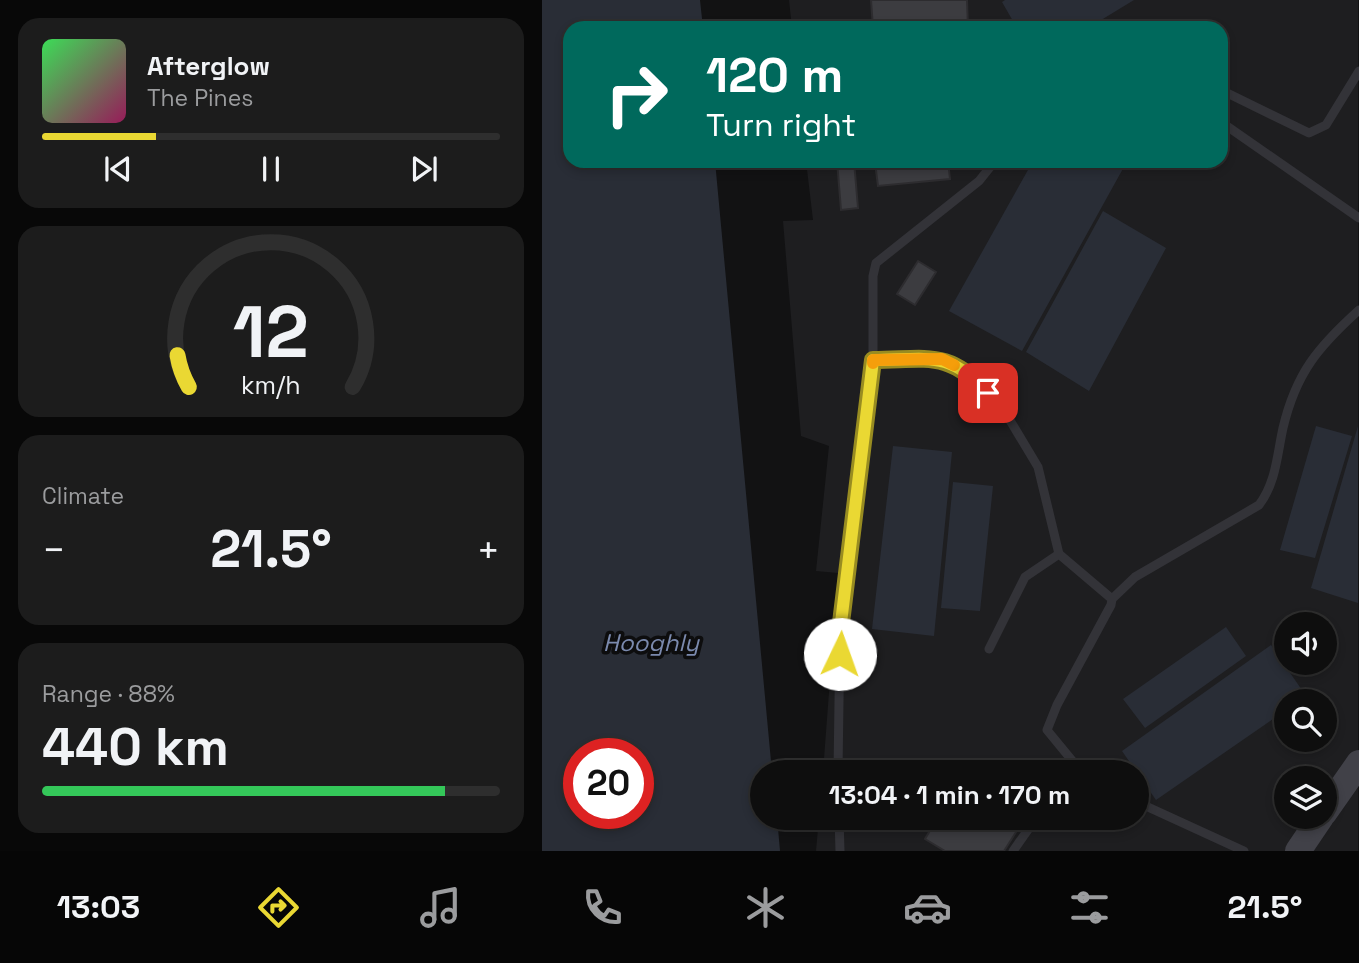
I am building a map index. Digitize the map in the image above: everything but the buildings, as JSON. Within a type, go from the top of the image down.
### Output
[{"type":"street","points":[[1337,794],[1359,763]]},
{"type":"street","points":[[1298,851],[1313,829]]},
{"type":"lane","points":[[1228,93],[1309,132],[1326,125],[1359,71]]},
{"type":"lane","points":[[1228,126],[1359,218]]},
{"type":"lane","points":[[838,760],[840,631],[873,360],[873,276],[876,263],[979,181],[989,168]]},
{"type":"lane","points":[[1067,760],[1047,730],[1057,705],[1112,600],[1135,577],[1259,505],[1272,485],[1283,426],[1304,371],[1324,342],[1359,310]]},
{"type":"lane","points":[[873,360],[942,359],[971,374],[1005,412],[1038,467],[1059,554],[1112,600]]},
{"type":"lane","points":[[989,649],[1025,577],[1059,554]]},
{"type":"lane","points":[[1149,807],[1244,851]]},
{"type":"lane","points":[[839,830],[840,851]]},
{"type":"lane","points":[[1013,851],[1028,830]]},
{"type":"shaded area","points":[[789,0],[1358,0],[1358,851],[816,851],[818,830],[1149,830],[1149,760],[824,760],[838,573],[816,571],[829,446],[801,436],[783,221],[813,220],[807,168],[1228,168],[1228,21],[791,21]]},
{"type":"water","name":"Hooghly","points":[[542,0],[700,0],[702,21],[563,21],[563,168],[716,168],[771,760],[750,760],[750,830],[778,830],[780,851],[542,851]]},
{"type":"water","points":[[1134,0],[1100,21],[1013,21],[1002,2]]},
{"type":"water","points":[[1029,168],[1123,168],[1022,351],[949,311]]},
{"type":"water","points":[[1103,211],[1166,248],[1089,391],[1026,352]]},
{"type":"water","points":[[1316,426],[1352,436],[1315,558],[1280,550]]},
{"type":"water","points":[[1358,426],[1358,603],[1311,588]]},
{"type":"water","points":[[893,446],[952,452],[934,636],[872,629]]},
{"type":"water","points":[[953,482],[993,486],[980,611],[941,608]]},
{"type":"water","points":[[1226,627],[1246,656],[1145,728],[1123,699]]},
{"type":"water","points":[[1271,645],[1274,649],[1274,675],[1292,675],[1301,689],[1274,689],[1274,718],[1156,800],[1149,790],[1149,760],[1128,760],[1122,751]]},
{"type":"slow traffic","points":[[873,363],[873,360],[942,359],[954,365]]},
{"type":"route","points":[[840,654],[840,631],[873,360],[942,359],[971,374],[988,393]]}]
